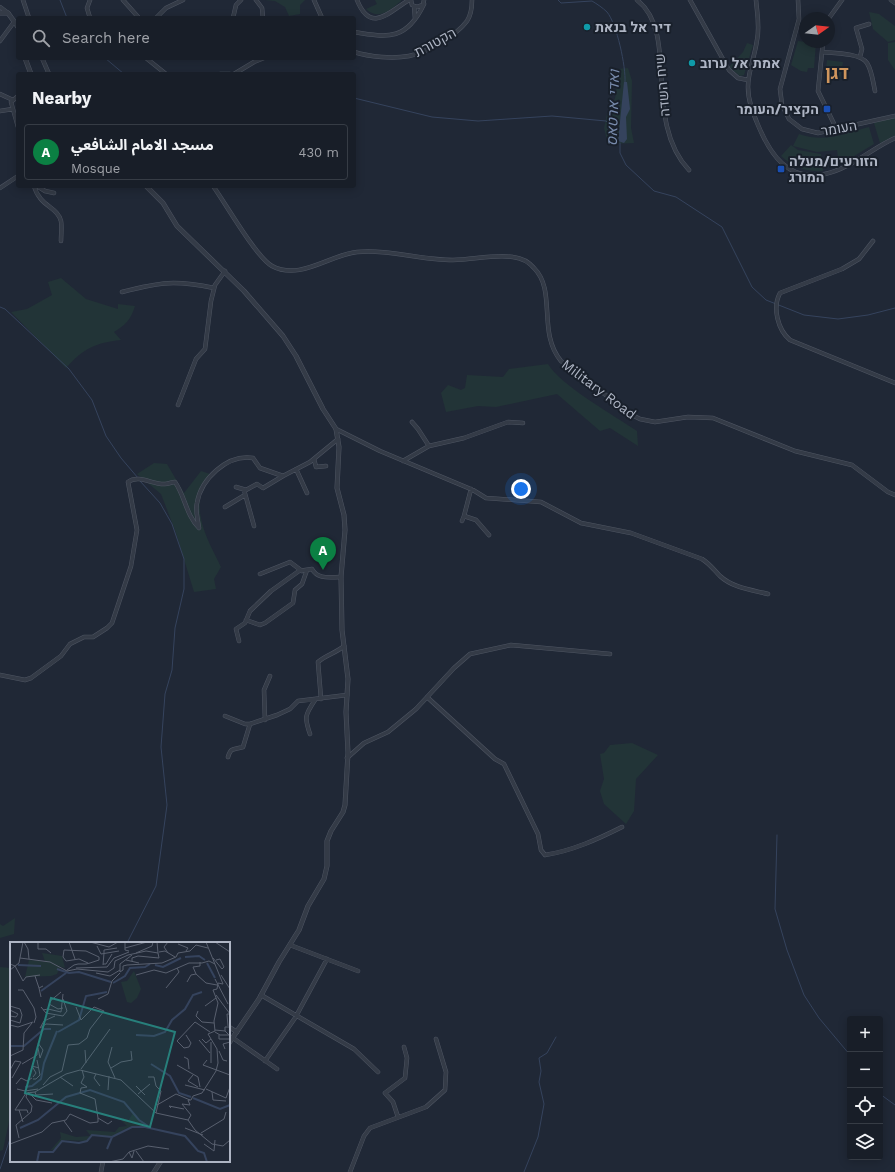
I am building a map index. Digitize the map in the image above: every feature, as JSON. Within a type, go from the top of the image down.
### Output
[{"type":"street","points":[[23,0],[28,16]]},
{"type":"street","points":[[89,16],[87,8],[90,0]]},
{"type":"street","points":[[123,0],[137,16]]},
{"type":"street","points":[[158,16],[166,8],[183,0]]},
{"type":"street","points":[[233,16],[236,5],[241,0]]},
{"type":"street","points":[[256,0],[262,8],[263,16]]},
{"type":"street","points":[[314,0],[321,16]]},
{"type":"street","points":[[357,0],[365,13],[373,18],[383,18],[405,6],[420,6],[424,2]]},
{"type":"street","points":[[397,10],[410,0]]},
{"type":"street","name":"הקטורת","points":[[410,0],[416,15],[413,22]]},
{"type":"street","name":"הקטורת","points":[[356,52],[395,57],[418,54],[450,36],[461,27],[470,15],[472,0]]},
{"type":"street","name":"שיח השדה","points":[[637,0],[649,12],[656,27],[665,120],[674,151],[689,170]]},
{"type":"street","points":[[690,0],[728,68],[736,77],[748,80]]},
{"type":"street","points":[[756,0],[758,36],[748,80],[750,103],[764,142],[775,158],[785,166],[797,172],[815,176],[833,172],[895,138]]},
{"type":"street","name":"העומר","points":[[798,0],[799,19],[780,89],[782,105],[789,119],[802,129],[818,133],[895,116]]},
{"type":"street","points":[[833,12],[842,0]]},
{"type":"street","points":[[891,0],[895,3]]},
{"type":"street","name":"הקטורת","points":[[356,32],[388,36],[400,32],[413,22],[424,2]]},
{"type":"street","points":[[0,7],[8,13],[16,24]]},
{"type":"street","points":[[0,13],[8,13]]},
{"type":"street","points":[[0,41],[14,22]]},
{"type":"street","points":[[860,57],[862,50],[856,28],[869,24]]},
{"type":"street","points":[[822,48],[818,91],[837,130]]},
{"type":"street","points":[[822,52],[860,57],[868,65],[875,90]]},
{"type":"street","points":[[26,60],[30,72]]},
{"type":"street","points":[[43,60],[48,72]]},
{"type":"street","points":[[148,60],[164,72]]},
{"type":"street","points":[[237,72],[256,60]]},
{"type":"street","points":[[0,94],[13,100]]},
{"type":"street","points":[[16,98],[11,102],[16,120]]},
{"type":"street","points":[[0,111],[13,109]]},
{"type":"street","points":[[0,188],[16,177]]},
{"type":"street","points":[[36,188],[38,198],[56,211],[61,221],[61,241]]},
{"type":"street","points":[[39,188],[54,193]]},
{"type":"street","points":[[148,188],[163,203],[177,226],[225,272],[267,316],[283,336],[296,356],[323,409],[336,429],[338,439],[337,488],[344,515],[345,530],[341,577],[344,646],[348,680],[345,805],[343,812],[327,840],[326,872],[299,930],[261,995],[230,1042]]},
{"type":"street","name":"Military Road","points":[[214,188],[261,254],[271,265],[284,270],[306,268],[356,252],[453,260],[495,256],[521,259],[534,267],[542,280],[546,294],[549,339],[556,355],[561,361],[632,415],[640,420],[655,422],[688,417],[713,418],[795,451],[852,465],[895,495]]},
{"type":"street","points":[[873,241],[859,258],[842,269],[780,293],[778,297],[777,316],[780,330],[790,340],[895,382]]},
{"type":"street","points":[[178,405],[196,359],[205,349],[214,288],[225,272]]},
{"type":"street","points":[[122,292],[158,283],[176,282],[214,288]]},
{"type":"street","points":[[412,422],[429,446]]},
{"type":"street","points":[[403,461],[429,446],[464,438],[508,422],[524,423]]},
{"type":"street","points":[[336,429],[403,461],[471,489],[486,498],[541,502],[581,523],[638,536],[702,559],[711,565],[721,577],[739,588],[768,594]]},
{"type":"street","points":[[236,487],[244,490],[257,484],[263,488],[314,459],[338,439]]},
{"type":"street","points":[[0,675],[25,680],[31,678],[61,656],[70,644],[84,637],[93,637],[112,623],[131,566],[137,530],[128,482],[131,479],[165,484],[175,482],[189,513],[199,528],[196,504],[201,488],[220,466],[247,457],[253,458],[260,468],[283,476]]},
{"type":"street","points":[[314,459],[316,467],[326,466]]},
{"type":"street","points":[[296,469],[307,493]]},
{"type":"street","points":[[462,521],[471,489]]},
{"type":"street","points":[[244,490],[254,526]]},
{"type":"street","points":[[225,507],[245,495]]},
{"type":"street","points":[[464,516],[476,520],[489,535]]},
{"type":"street","points":[[260,574],[290,562],[302,571]]},
{"type":"street","points":[[246,620],[260,625],[289,606],[292,603],[295,590],[302,584],[307,570]]},
{"type":"street","points":[[239,641],[236,629],[246,620],[250,611],[271,592],[302,571],[312,570],[320,577],[341,577]]},
{"type":"street","points":[[347,758],[364,743],[388,732],[416,709],[454,668],[470,654],[511,645],[610,654]]},
{"type":"street","points":[[321,699],[318,662],[337,652],[344,646]]},
{"type":"street","points":[[265,720],[264,690],[270,676]]},
{"type":"street","points":[[225,716],[245,724],[250,724],[265,720],[290,709],[298,701],[347,695]]},
{"type":"street","points":[[427,697],[495,759],[504,764],[538,834],[541,850],[545,855],[602,838],[622,828]]},
{"type":"street","points":[[310,734],[305,722],[306,714],[315,700]]},
{"type":"street","points":[[228,757],[230,750],[233,748],[243,747],[250,724]]},
{"type":"street","points":[[290,945],[358,971]]},
{"type":"street","points":[[265,1060],[296,1016],[327,959]]},
{"type":"street","points":[[261,995],[354,1049],[378,1072]]},
{"type":"street","points":[[230,1028],[237,1032]]},
{"type":"street","points":[[233,1038],[277,1070]]},
{"type":"street","points":[[350,1172],[364,1136],[370,1128],[426,1107],[445,1090],[446,1072],[436,1039]]},
{"type":"street","points":[[398,1117],[393,1102],[385,1093],[405,1078],[407,1058],[404,1047]]},
{"type":"street","points":[[101,1172],[103,1162]]},
{"type":"street","points":[[154,1172],[160,1162]]},
{"type":"shaded area","points":[[265,0],[305,0],[300,5],[300,14],[289,16],[285,7],[275,1]]},
{"type":"shaded area","points":[[375,0],[401,1],[389,11],[375,14],[366,9],[377,4]]},
{"type":"shaded area","points":[[869,12],[879,14],[895,26],[895,40],[888,42],[873,29]]},
{"type":"shaded area","points":[[798,41],[799,48],[816,48],[814,68],[808,68],[807,72],[801,71],[791,65]]},
{"type":"shaded area","points":[[895,42],[895,70],[888,60],[888,43]]},
{"type":"shaded area","points":[[747,43],[753,45],[744,75],[740,76],[729,67],[743,52]]},
{"type":"shaded area","points":[[827,60],[843,62],[840,80],[825,78]]},
{"type":"shaded area","points":[[628,68],[632,81],[631,128],[634,143],[608,144],[604,128],[607,114],[613,105],[616,94],[617,69]]},
{"type":"shaded area","points":[[895,117],[895,136],[880,143],[874,123]]},
{"type":"shaded area","points":[[869,127],[874,144],[839,165],[837,150],[817,152],[793,146],[799,134],[808,137],[826,138]]},
{"type":"shaded area","points":[[791,145],[798,150],[821,154],[823,171],[805,170],[795,166],[781,156]]},
{"type":"shaded area","points":[[61,278],[86,299],[118,309],[118,304],[135,306],[132,315],[127,322],[114,332],[121,340],[97,345],[84,351],[66,368],[11,312],[27,309],[52,295],[48,282]]},
{"type":"shaded area","points":[[548,364],[564,381],[602,409],[637,431],[638,446],[610,428],[600,431],[557,394],[496,407],[478,406],[446,412],[441,393],[448,385],[461,390],[465,388],[467,375],[503,377],[509,369]]},
{"type":"shaded area","points":[[154,463],[167,464],[184,493],[201,471],[210,474],[203,486],[200,513],[208,541],[221,567],[214,579],[216,589],[194,592],[176,533],[161,494],[137,474]]},
{"type":"shaded area","points":[[632,743],[658,755],[636,779],[634,811],[626,824],[604,804],[600,791],[604,779],[600,754],[604,753],[610,745]]},
{"type":"shaded area","points":[[15,918],[14,934],[0,938],[0,924],[3,926]]},
{"type":"shaded area","points":[[0,967],[10,968],[10,1117],[3,1150],[0,1151]]},
{"type":"water","points":[[624,82],[627,82],[630,109],[626,117],[627,139],[624,143],[618,141]]},
{"type":"waterway","points":[[60,0],[66,16]]},
{"type":"waterway","name":"ואדי ארטאס","points":[[558,0],[561,3],[592,1],[607,12],[611,18],[620,46],[624,66],[625,82]]},
{"type":"waterway","points":[[107,60],[122,72]]},
{"type":"waterway","points":[[356,98],[432,117],[478,121],[552,116],[606,121],[618,133]]},
{"type":"waterway","name":"ואדי ארטאס","points":[[620,143],[620,153],[626,165],[654,191],[676,197],[722,227],[752,287],[766,300],[804,315],[838,319],[868,315],[895,308]]},
{"type":"waterway","points":[[0,307],[5,309],[69,369],[92,400],[106,436],[121,458],[138,478]]},
{"type":"waterway","points":[[128,942],[156,886],[167,805],[161,747],[165,694],[172,670],[175,628],[184,589],[184,559],[172,524],[160,503],[140,481]]},
{"type":"waterway","points":[[777,835],[775,909],[787,950],[804,995],[819,1018],[847,1052]]},
{"type":"waterway","points":[[524,1172],[538,1137],[544,1104],[539,1082],[541,1071],[539,1058],[547,1053],[556,1037]]},
{"type":"waterway","points":[[883,1096],[895,1105]]},
{"type":"waterway","points":[[0,1169],[10,1139]]},
{"type":"place","name":"דיר אל בנאת","points":[[587,27]]},
{"type":"place","name":"אמת אל ערוב","points":[[692,63]]},
{"type":"place","name":"הקציר/העומר","points":[[827,109]]},
{"type":"place","name":"הזורעים/מעלה המורג","points":[[781,169]]},
{"type":"place","name":"مسجد الامام الشافعي","points":[[323,570]]},
{"type":"district","name":"דגן","points":[[837,73]]}]
